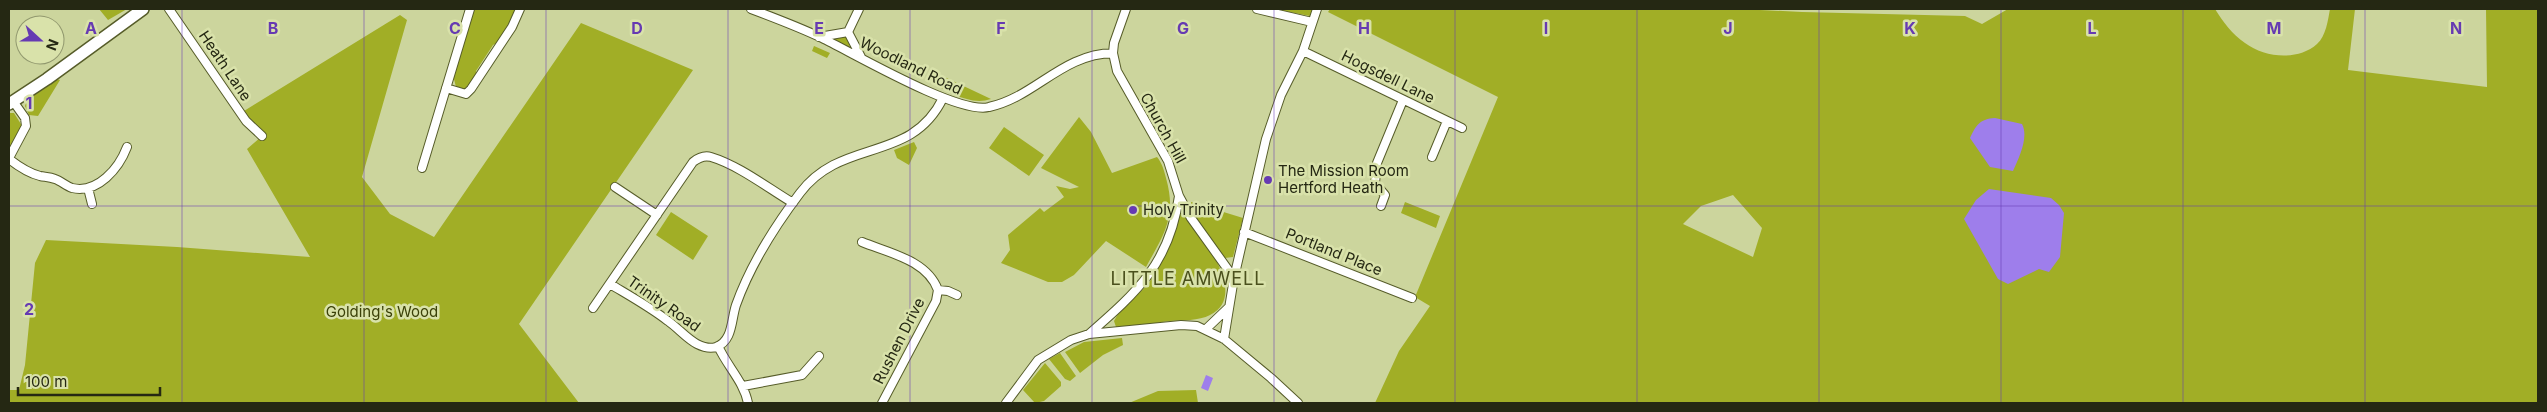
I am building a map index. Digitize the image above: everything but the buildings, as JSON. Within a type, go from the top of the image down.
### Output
[{"type":"main road","points":[[11,102],[143,9]]},
{"type":"street","name":"Heath Lane","points":[[169,9],[246,122],[262,136]]},
{"type":"street","points":[[422,168],[470,9]]},
{"type":"street","points":[[446,88],[462,94],[469,92],[512,27],[520,9]]},
{"type":"street","name":"Woodland Road","points":[[751,9],[819,37],[943,98],[968,108],[988,108],[1005,102],[1078,59],[1096,54],[1113,53]]},
{"type":"street","points":[[848,32],[859,9]]},
{"type":"street","points":[[1113,53],[1118,30],[1126,9]]},
{"type":"street","points":[[1257,9],[1312,22]]},
{"type":"street","points":[[1224,339],[1234,278],[1266,139],[1281,95],[1302,51],[1317,9]]},
{"type":"street","points":[[819,37],[848,32]]},
{"type":"street","points":[[848,32],[861,58]]},
{"type":"street","name":"Hogsdell Lane","points":[[1302,51],[1462,128]]},
{"type":"street","name":"Church Hill","points":[[1113,53],[1122,82],[1168,161],[1179,196],[1191,218],[1234,278]]},
{"type":"street","points":[[748,403],[743,386],[730,369],[718,346],[728,336],[744,286],[792,203],[810,182],[833,165],[852,156],[891,144],[915,134],[932,119],[943,98]]},
{"type":"street","points":[[1381,206],[1384,194],[1375,183],[1377,163],[1403,100]]},
{"type":"street","points":[[11,102],[25,118],[26,126],[9,159],[33,174],[54,178],[70,187],[88,188],[100,183],[112,172],[122,160],[127,148]]},
{"type":"street","points":[[1432,157],[1446,121]]},
{"type":"street","name":"Trinity Road","points":[[594,308],[693,162],[704,156],[741,172],[792,203]]},
{"type":"street","points":[[615,187],[657,215]]},
{"type":"street","points":[[88,188],[92,204]]},
{"type":"street","points":[[1089,334],[1143,285],[1155,267],[1174,221],[1179,196]]},
{"type":"street","name":"Portland Place","points":[[1244,232],[1412,298]]},
{"type":"street","name":"Rushen Drive","points":[[862,242],[924,269],[935,282],[938,290],[936,301],[882,403]]},
{"type":"street","name":"Trinity Road","points":[[610,284],[664,318],[694,343],[707,348],[718,346]]},
{"type":"street","name":"Rushen Drive","points":[[938,290],[948,291],[957,295]]},
{"type":"street","points":[[1206,329],[1228,308]]},
{"type":"street","points":[[1006,403],[1043,356],[1071,340],[1089,334],[1181,325],[1206,329],[1224,339],[1298,403]]},
{"type":"street","points":[[743,386],[802,375],[819,356]]},
{"type":"green space","points":[[99,9],[127,9],[108,20]]},
{"type":"green space","points":[[474,9],[517,9],[514,18],[476,71],[477,75],[464,90],[456,87],[453,75]]},
{"type":"green space","points":[[1274,9],[1313,9],[1310,16]]},
{"type":"green space","points":[[1330,9],[1740,9],[1965,16],[1982,24],[2008,9],[2215,9],[2228,28],[2245,43],[2262,52],[2281,56],[2301,53],[2317,44],[2325,32],[2330,9],[2355,9],[2348,70],[2487,87],[2486,9],[2538,9],[2538,403],[1375,403],[1399,351],[1430,306],[1415,297],[1498,97],[1328,12]],"holes":[[[1733,195],[1762,228],[1753,257],[1683,224],[1701,206]]]},
{"type":"green space","name":"Golding's Wood","points":[[400,15],[407,20],[362,177],[390,214],[434,237],[581,23],[693,70],[519,324],[579,403],[9,403],[9,390],[19,390],[25,365],[35,263],[46,240],[310,257],[247,149],[262,136],[244,111]]},
{"type":"green space","points":[[847,37],[851,50],[831,39]]},
{"type":"green space","points":[[814,46],[830,53],[827,58],[812,51]]},
{"type":"green space","points":[[936,73],[991,99],[975,101],[953,94],[932,83]]},
{"type":"green space","points":[[57,79],[60,80],[38,116],[29,115],[25,106],[28,98]]},
{"type":"green space","points":[[9,113],[14,113],[24,129],[9,154]]},
{"type":"green space","points":[[1079,117],[1091,132],[1112,173],[1157,157],[1164,169],[1169,192],[1169,215],[1163,235],[1146,267],[1106,241],[1074,275],[1062,282],[1048,282],[1001,263],[1010,250],[1008,235],[1040,208],[1044,212],[1064,197],[1056,186],[1070,189],[1079,187],[1041,168]]},
{"type":"green space","points":[[1004,127],[1044,155],[1029,176],[989,148]]},
{"type":"green space","points":[[914,142],[917,148],[909,165],[897,158],[894,150]]},
{"type":"green space","points":[[1191,202],[1243,218],[1233,257],[1225,258],[1203,232],[1194,217]]},
{"type":"green space","points":[[1405,202],[1440,216],[1436,228],[1401,213]]},
{"type":"green space","points":[[671,212],[708,236],[693,260],[656,235]]},
{"type":"green space","points":[[1181,213],[1191,222],[1217,261],[1224,281],[1224,300],[1219,308],[1210,315],[1201,318],[1116,327],[1114,321],[1117,316],[1148,284],[1163,259]]},
{"type":"green space","points":[[1122,338],[1123,345],[1103,355],[1080,373],[1065,352],[1084,342]]},
{"type":"green space","points":[[1060,353],[1076,376],[1070,381],[1065,379],[1049,359]]},
{"type":"green space","points":[[1045,363],[1061,382],[1061,386],[1044,401],[1035,403],[1023,390]]},
{"type":"green space","points":[[1196,390],[1198,403],[1129,403],[1158,391]]},
{"type":"shaded area","points":[[1995,118],[2022,124],[2024,129],[2024,141],[2013,171],[1990,167],[1970,138],[1982,121]]},
{"type":"shaded area","points":[[1989,189],[2051,198],[2059,205],[2064,213],[2060,257],[2049,272],[2039,269],[2008,284],[1998,279],[1964,219],[1976,200]]},
{"type":"shaded area","points":[[1206,375],[1213,378],[1208,391],[1201,388]]},
{"type":"place","name":"The Mission Room Hertford Heath","points":[[1268,180]]},
{"type":"place","name":"Holy Trinity","points":[[1133,210]]},
{"type":"district","name":"LITTLE AMWELL","points":[[1188,279]]}]
